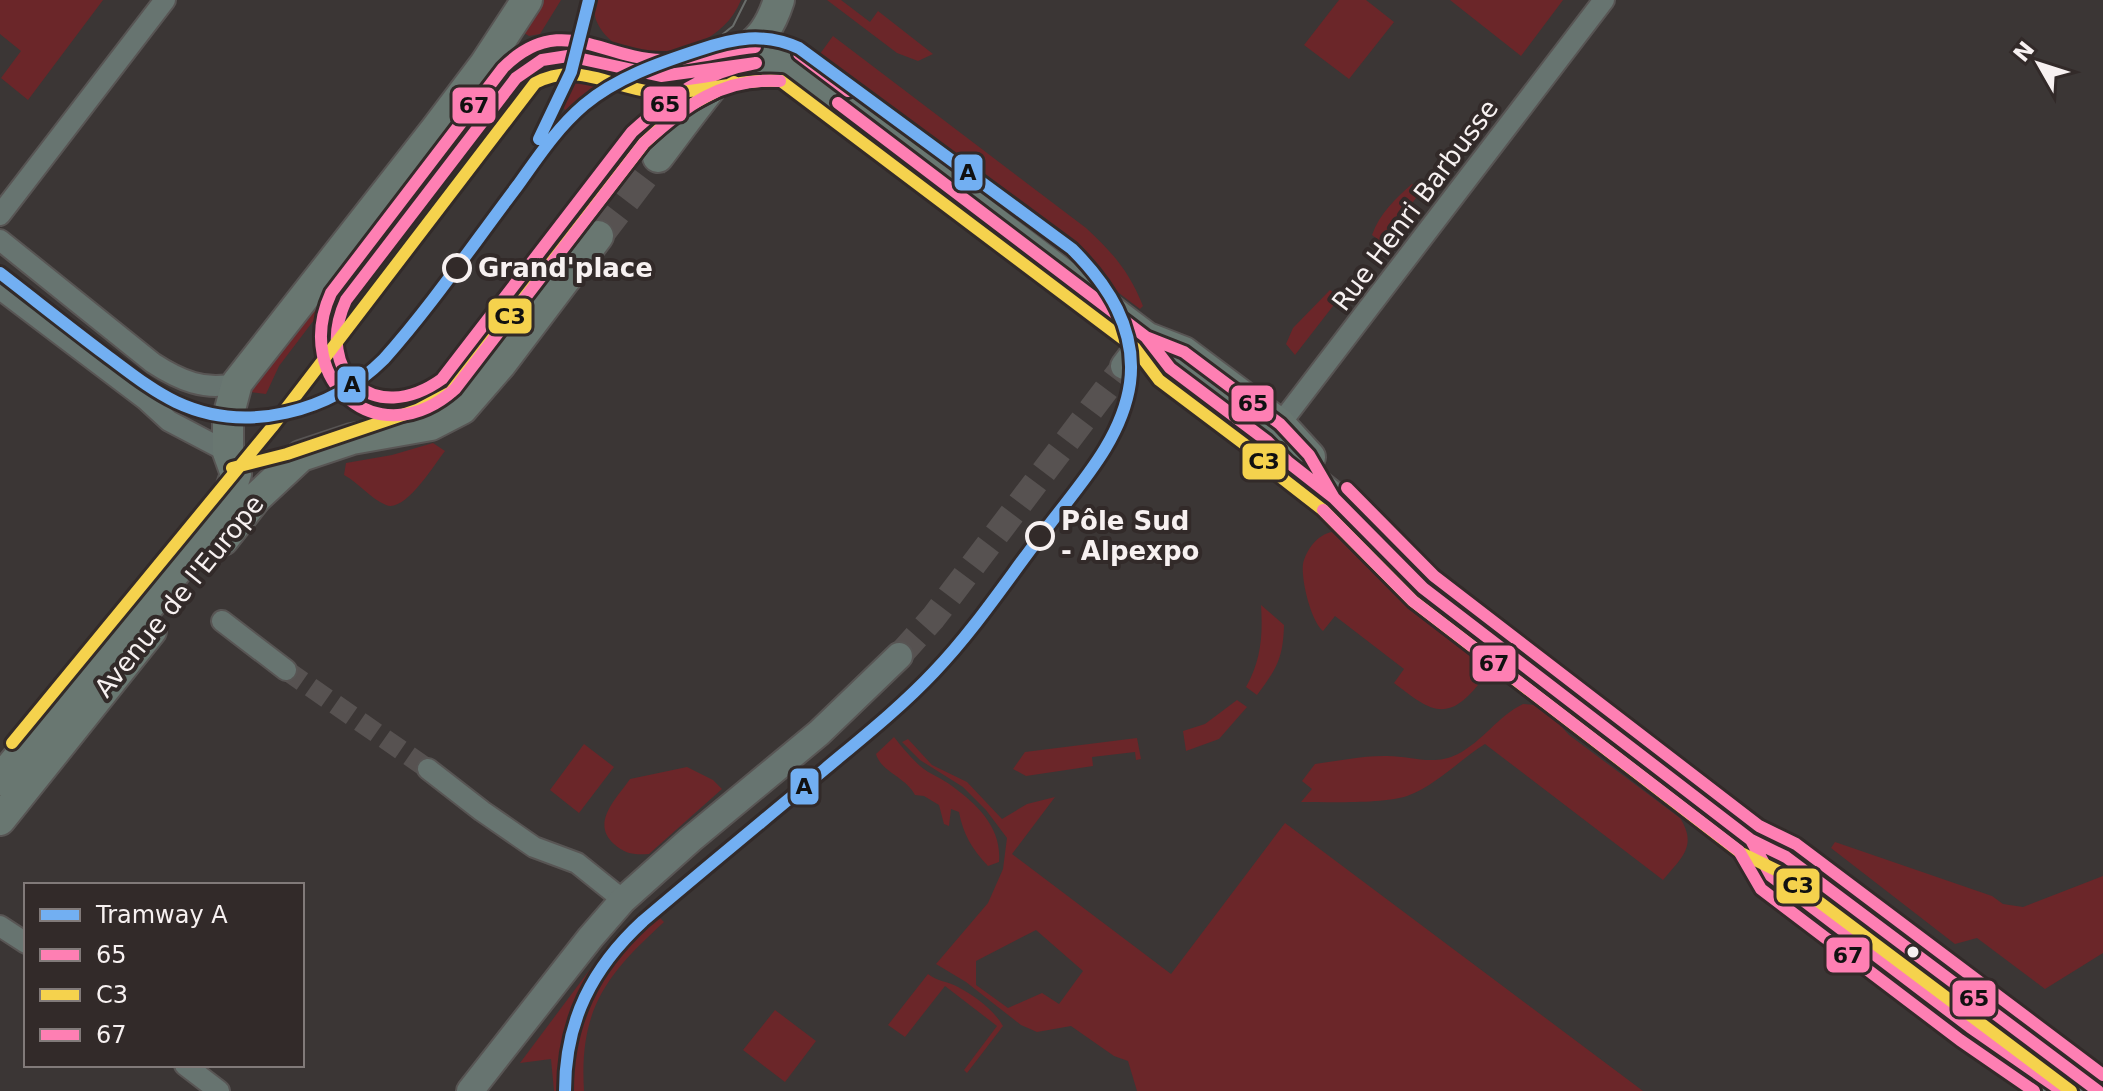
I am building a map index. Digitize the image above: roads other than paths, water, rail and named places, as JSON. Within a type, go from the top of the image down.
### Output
[{"type":"main road","name":"Avenue de l'Europe","points":[[0,780],[89,671],[154,600],[213,525],[225,507],[236,474],[228,452],[230,405],[237,383],[485,64],[527,0]]},
{"type":"main road","points":[[780,0],[779,31],[787,65]]},
{"type":"main road","points":[[658,157],[727,68],[755,45],[766,31],[780,0]]},
{"type":"main road","points":[[727,68],[756,63],[787,65],[1146,337],[1184,352],[1273,432],[1309,455],[1334,498],[1423,588],[1751,840],[1786,857],[2098,1091]]},
{"type":"main road","name":"Avenue de l'Europe","points":[[0,820],[245,511],[278,476],[301,456],[352,439],[431,425],[462,409],[501,364],[598,236]]},
{"type":"main road","points":[[1751,840],[1771,876],[1970,1027],[2062,1091]]},
{"type":"street","points":[[0,215],[165,0]]},
{"type":"street","name":"Rue Henri Barbusse","points":[[1273,432],[1604,0]]},
{"type":"street","points":[[0,240],[153,363],[177,378],[219,388],[237,383]]},
{"type":"street","points":[[0,289],[145,399],[169,421],[228,452]]},
{"type":"street","points":[[1124,366],[1146,337]]},
{"type":"street","points":[[222,621],[286,670]]},
{"type":"street","points":[[470,1091],[623,900],[819,733],[899,656]]},
{"type":"street","points":[[428,769],[534,847],[577,863],[623,900]]},
{"type":"street","points":[[0,911],[13,934]]},
{"type":"street","points":[[188,1067],[219,1091]]},
{"type":"tunnel","points":[[598,236],[658,157]]},
{"type":"tunnel","points":[[899,656],[933,618],[1124,366]]},
{"type":"tunnel","points":[[286,670],[428,769]]},
{"type":"tram line","name":"A","points":[[539,139],[571,72],[589,0]]},
{"type":"tram line","points":[[707,47],[733,26],[746,0]]},
{"type":"tram line","name":"A","points":[[0,273],[132,374],[176,402],[203,412],[231,417],[259,417],[313,405],[339,393],[384,359],[436,296],[548,143],[596,95],[638,72],[669,60],[724,42],[761,38],[799,48],[1072,249],[1108,293],[1129,344],[1130,383],[1118,424],[1097,461],[978,620],[921,685],[625,939],[596,977],[576,1019],[566,1066],[565,1091]]},
{"type":"place","name":"Grand'place","points":[[457,268]]},
{"type":"place","name":"Pôle Sud - Alpexpo","points":[[1040,536]]}]
